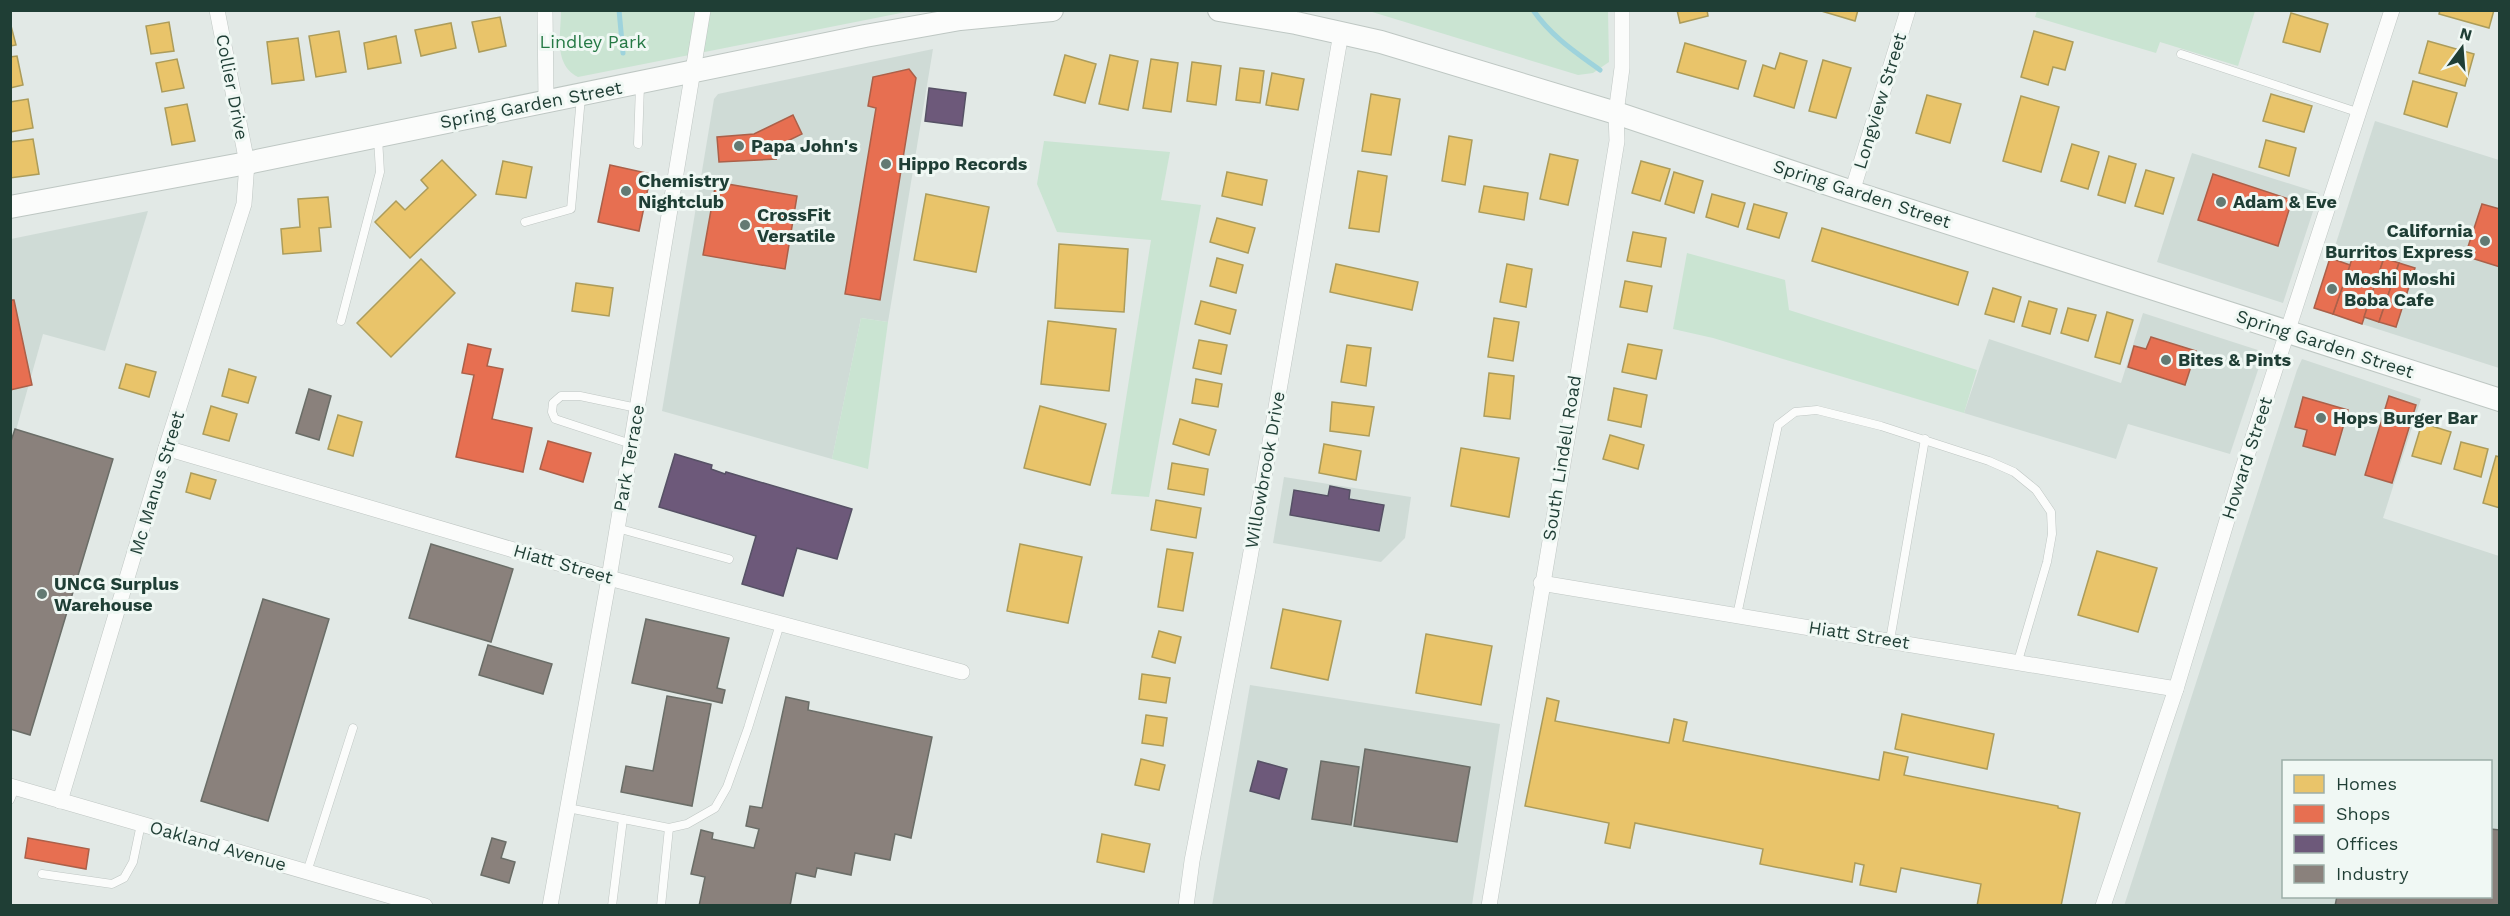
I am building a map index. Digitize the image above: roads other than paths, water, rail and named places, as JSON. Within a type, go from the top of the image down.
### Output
[{"type":"main road","name":"Spring Garden Street","points":[[10,207],[247,164],[865,36],[960,19],[1052,10]]},
{"type":"main road","name":"Spring Garden Street","points":[[1219,10],[1297,17],[1341,33],[1381,42],[1616,113],[1852,192],[2499,400]]},
{"type":"street","name":"Collier Drive","points":[[217,10],[247,164]]},
{"type":"street","points":[[545,10],[546,102]]},
{"type":"street","name":"Park Terrace","points":[[550,906],[609,578],[703,10]]},
{"type":"street","name":"South Lindell Road","points":[[1489,906],[1541,583],[1617,141],[1616,113],[1622,68],[1622,10]]},
{"type":"street","name":"Longview Street","points":[[1852,192],[1908,10]]},
{"type":"street","name":"Howard Street","points":[[2103,906],[2176,689],[2241,474],[2392,10]]},
{"type":"street","name":"Willowbrook Drive","points":[[1186,906],[1192,861],[1248,569],[1341,33]]},
{"type":"street","name":"Mc Manus Street","points":[[60,801],[166,448],[244,204],[247,164]]},
{"type":"street","name":"Hiatt Street","points":[[166,448],[609,578],[962,672]]},
{"type":"street","name":"Hiatt Street","points":[[1541,583],[2176,689]]},
{"type":"street","name":"Oakland Avenue","points":[[12,791],[60,801],[425,906]]},
{"type":"lane","points":[[2181,54],[2360,113]]},
{"type":"lane","points":[[638,144],[640,83]]},
{"type":"lane","points":[[525,222],[571,209],[581,95]]},
{"type":"lane","points":[[341,321],[380,172],[378,136]]},
{"type":"lane","points":[[631,444],[555,419],[552,412],[553,403],[561,396],[580,396],[637,408]]},
{"type":"lane","points":[[1737,615],[1778,425],[1795,412],[1817,410],[1925,439],[1989,461],[2014,472],[2036,490],[2051,512],[2052,534],[2047,562],[2018,661]]},
{"type":"lane","points":[[1890,640],[1925,439]]},
{"type":"lane","points":[[617,528],[729,559]]},
{"type":"lane","points":[[568,808],[669,828],[687,824],[715,808],[728,787],[780,624]]},
{"type":"lane","points":[[307,872],[353,728]]},
{"type":"lane","points":[[612,906],[623,819]]},
{"type":"lane","points":[[42,874],[112,884],[124,878],[133,862],[141,824]]},
{"type":"lane","points":[[661,906],[669,828]]},
{"type":"waterway","points":[[619,10],[623,53]]},
{"type":"waterway","points":[[1533,10],[1556,36],[1600,70]]},
{"type":"place","name":"Papa John's","points":[[739,146]]},
{"type":"place","name":"Hippo Records","points":[[886,164]]},
{"type":"place","name":"Chemistry Nightclub","points":[[626,191]]},
{"type":"place","name":"Adam & Eve","points":[[2221,202]]},
{"type":"place","name":"CrossFit Versatile","points":[[745,225]]},
{"type":"place","name":"California Burritos Express","points":[[2485,241]]},
{"type":"place","name":"Moshi Moshi Boba Cafe","points":[[2332,289]]},
{"type":"place","name":"Bites & Pints","points":[[2166,360]]},
{"type":"place","name":"Hops Burger Bar","points":[[2321,418]]},
{"type":"place","name":"UNCG Surplus Warehouse","points":[[42,594]]},
{"type":"park label","name":"Lindley Park","points":[[593,42]]}]
